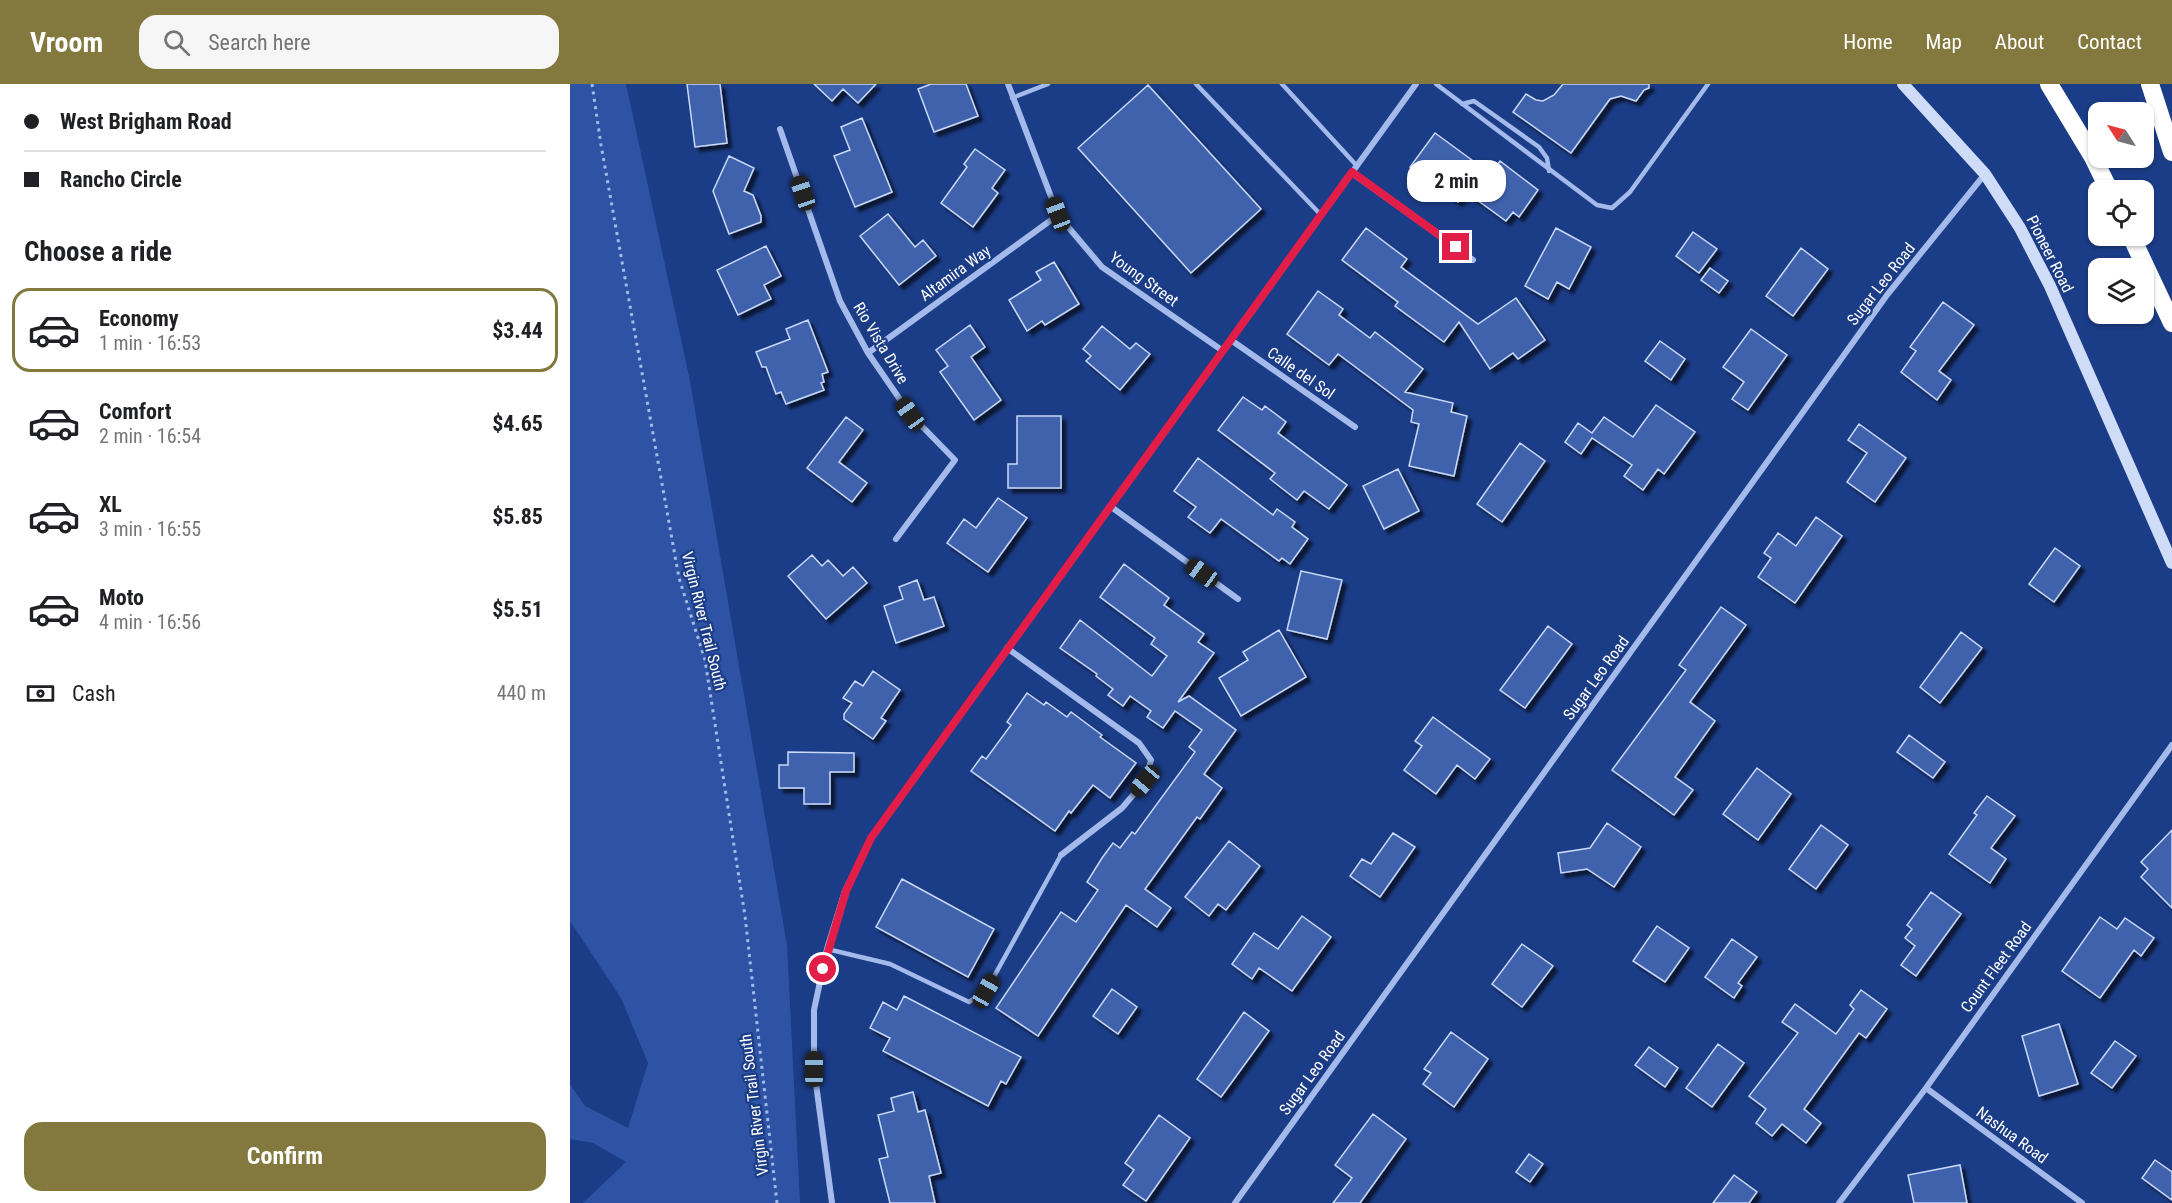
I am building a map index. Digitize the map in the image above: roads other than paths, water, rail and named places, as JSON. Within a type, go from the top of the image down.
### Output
[{"type":"highway","points":[[2049,84],[2104,180]]},
{"type":"highway","points":[[2150,84],[2172,152]]},
{"type":"highway","points":[[2136,246],[2172,323]]},
{"type":"main road","name":"Pioneer Road","points":[[1903,84],[1986,174],[2020,228],[2050,286],[2172,563]]},
{"type":"street","name":"Young Street","points":[[1008,84],[1058,214],[1102,267],[1223,351]]},
{"type":"street","points":[[832,1203],[814,1069],[814,1010],[827,949],[846,891],[871,838],[1416,84]]},
{"type":"street","name":"Rio Vista Drive","points":[[780,129],[840,301],[868,353],[910,414],[955,460],[896,539]]},
{"type":"street","points":[[1352,172],[1473,260]]},
{"type":"street","name":"Sugar Leo Road","points":[[1235,1203],[1887,295],[1986,174]]},
{"type":"street","name":"Altamira Way","points":[[868,353],[1058,214]]},
{"type":"street","name":"Calle del Sol","points":[[1231,340],[1355,427]]},
{"type":"street","points":[[1110,506],[1238,599]]},
{"type":"street","points":[[1007,648],[1139,743],[1151,760],[1145,781],[1122,808],[1061,855]]},
{"type":"street","name":"Count Fleet Road","points":[[1839,1203],[1926,1088],[2172,745]]},
{"type":"street","name":"Nashua Road","points":[[1926,1088],[2082,1203]]},
{"type":"lane","points":[[1012,98],[1048,84]]},
{"type":"lane","points":[[1196,84],[1321,215]]},
{"type":"lane","points":[[1282,84],[1357,165]]},
{"type":"lane","points":[[1436,84],[1597,205],[1612,208],[1630,192],[1708,84]]},
{"type":"lane","points":[[1462,104],[1474,101],[1539,147],[1547,158],[1549,171]]},
{"type":"lane","points":[[827,949],[890,964],[969,1002],[986,991],[1061,855]]}]
